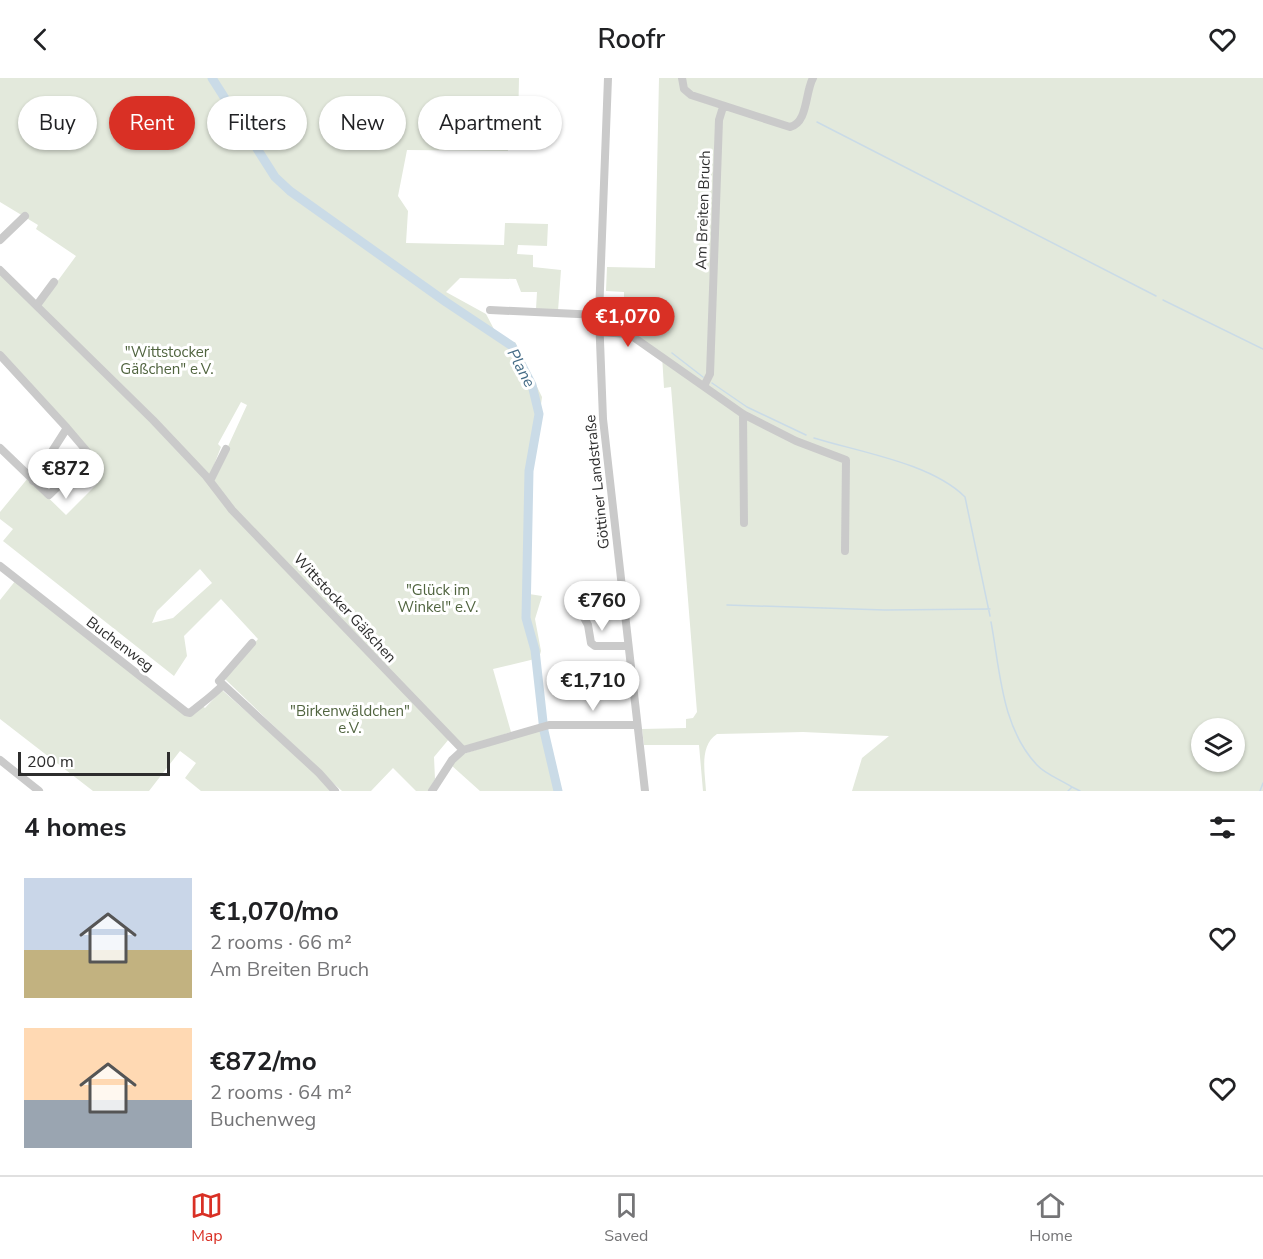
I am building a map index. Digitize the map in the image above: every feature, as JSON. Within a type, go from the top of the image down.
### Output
[{"type":"street","name":"Göttiner Landstraße","points":[[608,78],[599,315],[604,439],[645,791]]},
{"type":"street","points":[[682,78],[687,93],[785,127],[795,127],[802,118],[806,90],[813,78]]},
{"type":"street","name":"Am Breiten Bruch","points":[[704,386],[710,374],[719,120],[723,107]]},
{"type":"street","points":[[0,240],[25,216]]},
{"type":"street","name":"Wittstocker Gäßchen","points":[[0,270],[153,420],[210,481],[232,510],[464,750]]},
{"type":"street","points":[[37,305],[54,282]]},
{"type":"street","points":[[490,310],[599,315]]},
{"type":"street","points":[[600,332],[629,334],[743,414],[796,441],[846,460],[845,551]]},
{"type":"street","points":[[0,348],[0,361]]},
{"type":"street","points":[[0,355],[90,454]]},
{"type":"street","points":[[743,414],[744,523]]},
{"type":"street","points":[[33,481],[67,428]]},
{"type":"street","points":[[0,448],[33,481],[52,495],[78,468]]},
{"type":"street","points":[[210,481],[226,448]]},
{"type":"street","name":"Buchenweg","points":[[0,566],[186,712],[207,702],[224,685]]},
{"type":"street","points":[[581,612],[588,625],[591,643],[595,646],[628,646]]},
{"type":"street","points":[[252,643],[219,681],[320,773],[335,791]]},
{"type":"street","points":[[432,791],[452,760],[464,750],[549,725],[637,725]]},
{"type":"street","points":[[0,760],[39,791]]},
{"type":"green space","points":[[0,78],[211,78],[223,96],[207,96],[207,150],[258,150],[275,177],[284,186],[259,150],[307,150],[307,96],[224,96],[212,78],[519,78],[519,96],[418,96],[418,150],[508,151],[407,150],[398,196],[408,211],[406,243],[504,245],[505,223],[548,224],[547,246],[518,245],[517,254],[533,255],[533,267],[561,270],[558,311],[536,309],[537,292],[521,292],[516,279],[460,278],[446,292],[486,314],[496,333],[510,344],[515,342],[542,397],[532,475],[529,594],[542,596],[535,619],[541,651],[539,658],[493,669],[511,732],[464,748],[234,509],[213,479],[247,405],[241,402],[218,444],[221,447],[210,475],[40,305],[76,256],[36,229],[38,225],[0,202]]},
{"type":"green space","points":[[659,78],[1263,78],[1263,791],[852,791],[862,758],[889,736],[803,732],[717,734],[711,739],[705,752],[706,791],[703,791],[699,745],[644,745],[642,729],[686,728],[686,719],[693,718],[697,712],[671,387],[664,388],[662,355],[638,337],[649,331],[644,311],[624,299],[624,292],[606,291],[607,267],[655,268]]},
{"type":"green space","name":"\"Birkenwäldchen\" e.V.","points":[[0,273],[154,425],[449,739],[434,757],[435,779],[428,791],[416,791],[393,768],[371,791],[342,791],[333,783],[225,679],[258,639],[221,599],[184,636],[187,656],[174,676],[3,541],[13,529],[0,519],[0,512],[28,478],[66,515],[98,483],[81,466],[92,453],[0,355]],"holes":[[[200,569],[212,583],[173,618],[152,623],[157,611]]]},
{"type":"green space","points":[[16,580],[189,717],[201,705],[205,708],[222,690],[314,771],[332,791],[201,791],[185,778],[196,763],[180,751],[149,791],[93,791],[0,719],[0,600]]},
{"type":"green space","points":[[545,728],[559,791],[480,791],[451,765],[463,754]]},
{"type":"waterway","name":"Plane","points":[[212,78],[275,177],[290,191],[512,346],[532,385],[539,414],[529,471],[526,618],[535,650],[544,731],[558,791]]},
{"type":"waterway","points":[[817,122],[1156,296]]},
{"type":"waterway","points":[[1163,300],[1263,349]]},
{"type":"waterway","points":[[672,353],[703,377]]},
{"type":"waterway","points":[[712,383],[747,407],[806,435]]},
{"type":"waterway","points":[[814,438],[914,467],[951,485],[965,497],[990,616]]},
{"type":"waterway","points":[[727,605],[885,610],[990,609]]},
{"type":"waterway","points":[[991,622],[1004,697],[1016,733],[1025,750],[1040,768],[1072,787]]},
{"type":"waterway","points":[[1260,791],[1263,783]]},
{"type":"waterway","points":[[1068,791],[1072,787],[1080,791]]},
{"type":"park label","name":"\"Wittstocker Gäßchen\" e.V.","points":[[167,360]]},
{"type":"park label","name":"\"Glück im Winkel\" e.V.","points":[[438,598]]}]
